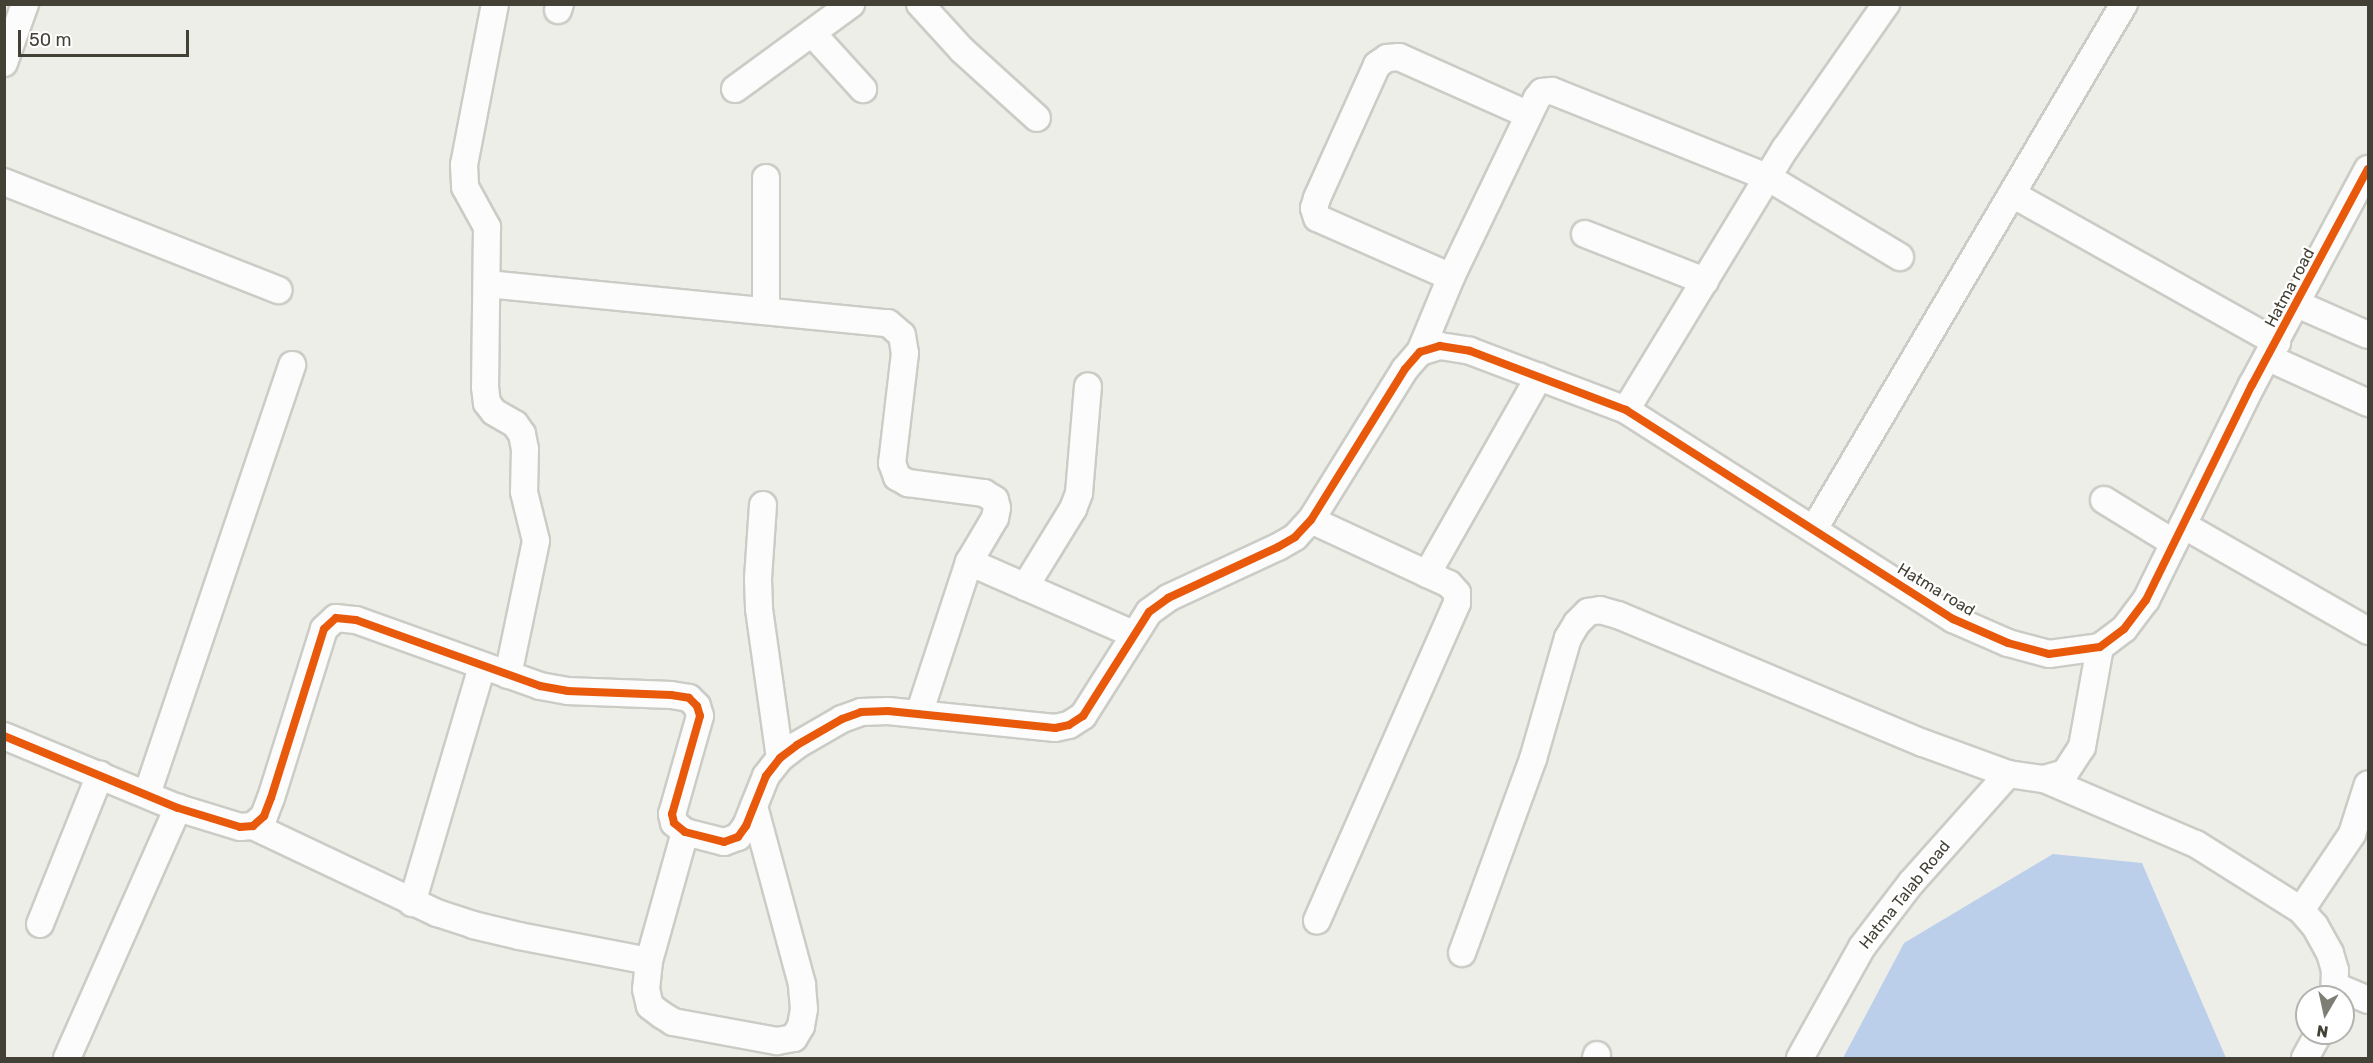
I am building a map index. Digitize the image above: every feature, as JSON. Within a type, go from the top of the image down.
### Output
[{"type":"street","points":[[4,63],[25,4]]},
{"type":"street","points":[[495,4],[464,165],[465,187],[488,227],[485,387],[487,403],[494,412],[515,424],[522,434],[525,449],[524,492],[536,541],[508,675]]},
{"type":"street","points":[[735,90],[851,4]]},
{"type":"street","points":[[920,4],[962,50],[1037,118]]},
{"type":"street","points":[[1626,410],[1785,149],[1886,4]]},
{"type":"street","points":[[1814,530],[2124,4]]},
{"type":"street","points":[[812,33],[863,89]]},
{"type":"street","points":[[1451,278],[1317,218],[1314,208],[1317,198],[1377,65],[1388,58],[1399,57],[1529,115]]},
{"type":"street","points":[[253,826],[264,816],[271,798],[324,629],[336,618],[357,620],[482,667],[567,691],[671,694],[689,698],[697,706],[700,716],[672,814],[674,823],[685,832],[724,842],[738,837],[746,826],[766,776],[780,758],[796,745],[842,719],[861,712],[919,714],[1055,728],[1069,725],[1083,716],[1093,703],[1133,634],[1149,612],[1168,598],[1278,547],[1295,537],[1311,520],[1405,369],[1430,349],[1451,278],[1542,92],[1552,91],[1769,178],[1900,257]]},
{"type":"street","name":"Hatma road","points":[[1430,349],[1470,351],[1626,410],[1953,619],[2008,644],[2049,654],[2100,647],[2124,629],[2146,600],[2252,385],[2368,169]]},
{"type":"street","points":[[766,178],[766,311]]},
{"type":"street","points":[[4,182],[278,290]]},
{"type":"street","points":[[2012,194],[2272,350],[2368,403]]},
{"type":"street","points":[[1585,234],[1705,281]]},
{"type":"street","points":[[487,284],[888,323],[902,335],[905,353],[892,463],[897,477],[908,483],[984,493],[995,500],[997,508],[995,518],[969,562],[919,714]]},
{"type":"street","points":[[2297,304],[2368,334]]},
{"type":"street","points":[[147,794],[292,365]]},
{"type":"street","points":[[1427,574],[1539,377]]},
{"type":"street","points":[[1025,587],[1073,509],[1079,493],[1088,386]]},
{"type":"street","points":[[2104,500],[2179,534],[2368,631]]},
{"type":"street","points":[[763,505],[758,579],[759,609],[780,758]]},
{"type":"street","points":[[1311,520],[1449,584],[1457,593],[1457,603],[1317,920]]},
{"type":"street","points":[[969,562],[1133,634]]},
{"type":"street","points":[[1462,953],[1533,759],[1568,638],[1577,623],[1588,612],[1600,610],[1618,615],[1923,743],[2008,774],[2044,779],[2196,844],[2301,910],[2315,926],[2330,953],[2335,970],[2334,985]]},
{"type":"street","points":[[2044,779],[2065,773],[2082,747],[2100,647]]},
{"type":"street","points":[[412,903],[482,667]]},
{"type":"street","points":[[4,736],[178,808],[240,826],[253,826],[412,903],[473,926],[649,960]]},
{"type":"street","name":"Hatma Talab Road","points":[[1800,1059],[1862,947],[1911,883],[2008,774]]},
{"type":"street","points":[[40,924],[100,775]]},
{"type":"street","points":[[2301,910],[2352,834],[2368,784]]},
{"type":"street","points":[[685,832],[649,960],[646,989],[650,1006],[673,1022],[777,1041],[794,1038],[801,1026],[804,1010],[802,984],[754,806]]},
{"type":"street","points":[[67,1059],[178,808]]},
{"type":"street","points":[[2305,1059],[2313,1045]]},
{"type":"water","points":[[2053,854],[2142,863],[2226,1058],[1843,1058],[1904,943]]},
{"type":"cycle path","points":[[4,736],[178,808],[240,827],[253,826],[264,816],[271,798],[324,629],[336,618],[356,620],[540,686],[567,691],[671,695],[689,698],[697,706],[700,716],[672,814],[674,823],[685,832],[724,842],[738,837],[746,826],[766,776],[780,758],[797,745],[842,719],[861,712],[888,711],[1055,728],[1069,725],[1083,716],[1149,612],[1168,598],[1295,537],[1311,520],[1405,369],[1420,352],[1440,346],[1470,351],[1626,410],[1953,619],[2008,643],[2049,654],[2100,647],[2124,629],[2146,600],[2252,385],[2368,169]]}]
